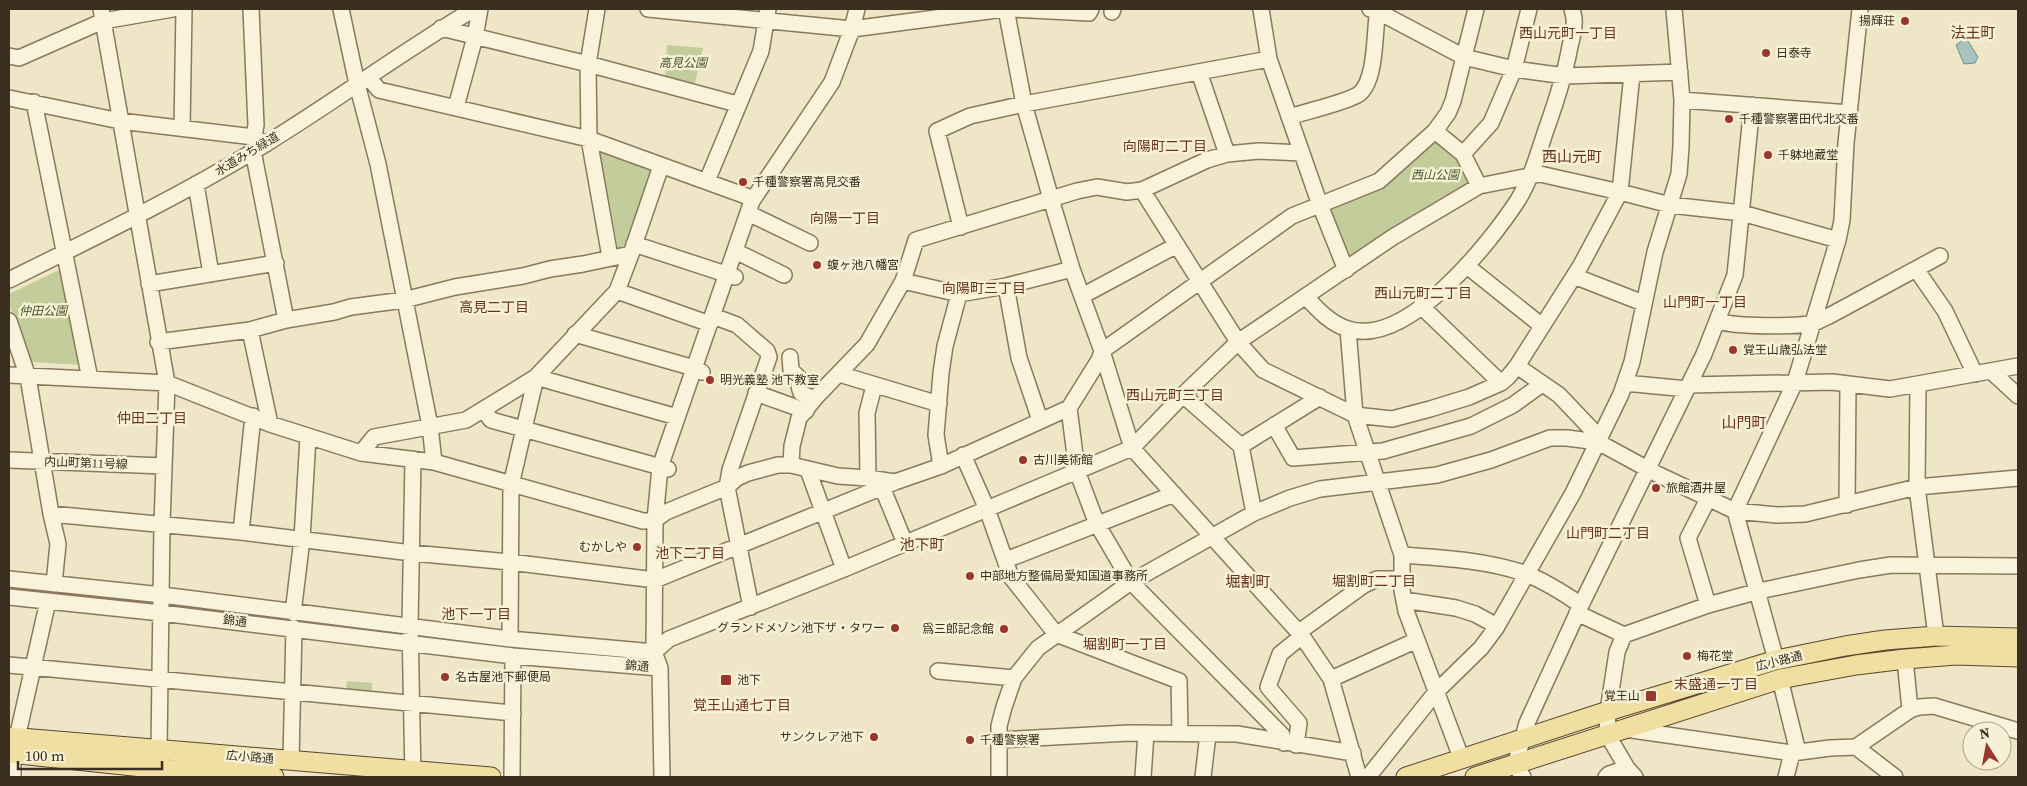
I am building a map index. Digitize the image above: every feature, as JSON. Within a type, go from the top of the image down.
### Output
[{"type":"main road","name":"広小路通","points":[[1406,777],[1462,760],[1522,738],[1776,660],[1845,646],[1936,636],[2018,638]]},
{"type":"main road","name":"広小路通","points":[[1475,777],[1519,771],[1615,731],[1780,679],[1856,665],[1905,659],[1956,655],[2018,657]]},
{"type":"main road","name":"広小路通","points":[[12,745],[159,749],[292,760],[413,774],[491,777]]},
{"type":"main road","name":"広小路通","points":[[12,745],[162,773],[274,777]]},
{"type":"street","points":[[9,56],[19,58],[102,15],[173,9]]},
{"type":"street","points":[[182,128],[184,9]]},
{"type":"street","points":[[250,9],[258,144],[286,320]]},
{"type":"street","points":[[341,9],[363,80],[404,300],[430,426],[434,462]]},
{"type":"street","name":"水道みち緑道","points":[[9,280],[196,184],[363,80],[441,28],[474,9]]},
{"type":"street","points":[[456,107],[475,37],[480,9]]},
{"type":"street","points":[[597,9],[588,64],[589,139],[610,257]]},
{"type":"street","points":[[648,9],[767,14],[852,29],[1005,9],[1024,104],[1051,199],[1072,269],[1102,351],[1132,448],[1301,634],[1331,678],[1359,777]]},
{"type":"street","points":[[662,777],[660,668],[654,652],[655,520],[665,468],[678,417],[698,371],[712,320],[731,276],[735,251],[750,207],[832,82],[852,29],[857,9]]},
{"type":"street","points":[[1013,9],[1089,13],[1091,9]]},
{"type":"street","points":[[1261,9],[1269,59],[1301,153],[1346,270]]},
{"type":"street","points":[[1289,117],[1352,98],[1362,90],[1368,80],[1371,68],[1375,9],[1464,57],[1514,69],[1565,76],[1680,72]]},
{"type":"street","points":[[51,514],[241,532],[655,580],[889,485],[941,466],[1069,408],[1099,360],[1102,351],[1292,216],[1378,181],[1435,131],[1448,113],[1452,102],[1476,9]]},
{"type":"street","points":[[1463,154],[1491,123],[1514,69],[1529,9]]},
{"type":"street","points":[[1368,777],[1436,692],[1481,648],[1497,626],[1573,493],[1625,383],[1632,362],[1655,252],[1679,174],[1682,100],[1674,9]]},
{"type":"street","points":[[1776,660],[1735,511],[1795,382],[1838,240],[1842,220],[1860,9]]},
{"type":"street","points":[[1306,297],[1324,316],[1348,329],[1369,331],[1386,328],[1407,317],[1468,266],[1518,199],[1531,175],[1565,76],[1575,23],[1569,10]]},
{"type":"street","points":[[707,181],[761,51],[767,14]]},
{"type":"street","points":[[102,15],[158,342],[167,383],[162,524],[159,749],[162,773]]},
{"type":"street","points":[[441,28],[588,64],[738,104]]},
{"type":"street","points":[[961,227],[937,131],[970,116],[1024,104],[1269,59]]},
{"type":"street","points":[[1199,72],[1227,154]]},
{"type":"street","points":[[1142,190],[1238,342],[1263,370],[1355,415],[1392,419],[1469,397],[1501,382],[1517,366],[1574,276],[1620,192],[1632,74]]},
{"type":"street","points":[[363,80],[379,90],[589,139],[707,181],[746,196],[750,207],[810,242]]},
{"type":"street","points":[[9,98],[120,121],[182,128],[258,144]]},
{"type":"street","points":[[1682,100],[1850,113]]},
{"type":"street","points":[[34,102],[66,252],[90,379]]},
{"type":"street","points":[[1519,771],[1522,738],[1527,723],[1579,609],[1688,387],[1718,321],[1735,275],[1752,105]]},
{"type":"street","points":[[1435,131],[1463,154],[1479,186]]},
{"type":"street","points":[[790,465],[794,433],[799,418],[867,344],[902,281],[916,240],[1077,191],[1096,187],[1127,192],[1142,190],[1207,160],[1227,154],[1259,151],[1301,153]]},
{"type":"street","points":[[361,453],[374,437],[466,420],[536,377],[616,291],[661,166]]},
{"type":"street","points":[[654,631],[669,639],[844,569],[1132,448],[1238,342],[1393,237],[1479,186],[1540,174],[1670,205],[1742,213],[1838,240]]},
{"type":"street","points":[[196,184],[211,274]]},
{"type":"street","points":[[1082,296],[1177,245]]},
{"type":"street","points":[[158,342],[250,330],[286,320],[334,312],[351,307],[404,300],[455,287],[583,264],[632,249],[731,276]]},
{"type":"street","points":[[735,251],[784,275]]},
{"type":"street","points":[[1718,321],[1728,324],[1761,325],[1813,323],[1940,256]]},
{"type":"street","points":[[149,284],[276,263]]},
{"type":"street","points":[[1468,266],[1542,326]]},
{"type":"street","points":[[902,281],[959,294],[1006,286],[1072,269]]},
{"type":"street","points":[[1916,269],[1945,311],[1975,374]]},
{"type":"street","points":[[1574,276],[1643,304]]},
{"type":"street","points":[[1006,286],[1019,358],[1040,420]]},
{"type":"street","points":[[616,291],[712,320],[737,325],[767,351],[769,357],[730,470],[727,487],[751,607]]},
{"type":"street","points":[[941,466],[936,435],[945,346],[959,294]]},
{"type":"street","points":[[1421,306],[1501,382]]},
{"type":"street","points":[[9,321],[28,377],[51,514],[58,544],[54,584]]},
{"type":"street","points":[[1348,329],[1355,415],[1402,555],[1402,579],[1406,611],[1462,760]]},
{"type":"street","points":[[250,330],[270,424]]},
{"type":"street","points":[[575,334],[687,366],[698,371]]},
{"type":"street","points":[[790,357],[790,370],[801,380],[799,386],[801,393],[810,405]]},
{"type":"street","points":[[1517,366],[1559,395],[1597,435],[1598,442]]},
{"type":"street","points":[[1625,383],[1688,387],[1832,382],[1890,389],[2018,366]]},
{"type":"street","points":[[1992,372],[2018,396]]},
{"type":"street","points":[[839,374],[939,404]]},
{"type":"street","points":[[9,375],[167,383],[270,424],[361,453],[434,462],[643,521],[655,520],[666,512],[727,487],[737,478],[778,464],[838,476],[868,478],[889,485]]},
{"type":"street","points":[[536,377],[678,417]]},
{"type":"street","points":[[510,639],[511,485],[526,428],[536,377]]},
{"type":"street","points":[[1274,425],[1293,458],[1384,451],[1470,426],[1513,405],[1542,384]]},
{"type":"street","points":[[1847,505],[1848,384]]},
{"type":"street","points":[[1918,384],[1917,487],[1936,636]]},
{"type":"street","points":[[868,478],[867,413],[874,386]]},
{"type":"street","points":[[756,393],[810,405]]},
{"type":"street","points":[[1183,395],[1241,446],[1254,513]]},
{"type":"street","points":[[1241,446],[1320,397]]},
{"type":"street","points":[[1069,408],[1076,471],[1097,524],[1130,582],[1290,744]]},
{"type":"street","points":[[484,410],[491,420],[526,428],[665,468]]},
{"type":"street","points":[[241,532],[253,416]]},
{"type":"street","points":[[293,613],[302,539],[308,437]]},
{"type":"street","points":[[999,777],[999,726],[1004,707],[1014,678],[1038,648],[1130,582],[1254,513],[1290,498],[1320,489],[1437,474],[1491,460],[1550,438],[1598,442],[1648,469],[1735,511],[1778,516],[1805,514],[1917,487],[2018,478]]},
{"type":"street","points":[[963,455],[987,509],[1011,577],[1056,634],[1178,681],[1180,733]]},
{"type":"street","points":[[413,459],[410,626],[413,774]]},
{"type":"street","name":"内山町第11号線","points":[[9,460],[164,466]]},
{"type":"street","points":[[808,470],[822,513],[844,569]]},
{"type":"street","points":[[889,485],[905,543]]},
{"type":"street","points":[[1006,560],[1174,494]]},
{"type":"street","points":[[1708,499],[1688,538],[1708,606]]},
{"type":"street","points":[[1402,555],[1492,564],[1525,574],[1624,635]]},
{"type":"street","points":[[1606,777],[1631,772],[1608,711],[1616,652],[1624,635],[1758,591],[1802,580],[1867,568],[1891,565],[2018,566]]},
{"type":"street","name":"錦通","points":[[9,579],[162,595],[510,639],[654,652],[669,639]]},
{"type":"street","points":[[1290,744],[1299,723],[1268,687],[1280,654],[1301,634],[1364,586],[1377,579],[1402,579]]},
{"type":"street","name":"錦通","points":[[9,597],[294,628],[513,656],[660,668],[669,639]]},
{"type":"street","points":[[1404,600],[1456,608],[1475,614],[1497,626]]},
{"type":"street","points":[[13,777],[12,745],[48,601]]},
{"type":"street","points":[[292,760],[294,628]]},
{"type":"street","points":[[1331,678],[1417,640]]},
{"type":"street","points":[[512,777],[513,656]]},
{"type":"street","points":[[1905,659],[1910,710]]},
{"type":"street","points":[[9,665],[513,713]]},
{"type":"street","points":[[938,672],[1014,678]]},
{"type":"street","points":[[1780,679],[1795,753],[1786,777]]},
{"type":"street","points":[[1615,731],[1795,753],[1830,748],[1856,748],[1910,710],[1934,706],[2018,731]]},
{"type":"street","points":[[999,740],[1146,733],[1237,734],[1353,753]]},
{"type":"street","points":[[1143,777],[1146,733]]},
{"type":"street","points":[[1203,777],[1208,734]]},
{"type":"street","points":[[1856,748],[1896,777]]},
{"type":"green space","name":"高見公園","points":[[667,45],[703,48],[694,87],[665,78]]},
{"type":"green space","name":"西山公園","points":[[1433,139],[1460,156],[1472,185],[1349,262],[1326,208]]},
{"type":"green space","points":[[599,149],[651,168],[653,171],[625,247],[618,248]]},
{"type":"green space","name":"仲田公園","points":[[65,267],[82,365],[31,362],[28,360],[9,303],[9,294]]},
{"type":"green space","points":[[347,681],[372,683],[371,696],[345,694]]},
{"type":"water","points":[[1966,38],[1978,57],[1975,63],[1964,64],[1956,45]]},
{"type":"place","name":"揚輝荘","points":[[1905,21]]},
{"type":"place","name":"日泰寺","points":[[1766,53]]},
{"type":"place","name":"千種警察署田代北交番","points":[[1729,119]]},
{"type":"place","name":"千躰地蔵堂","points":[[1768,155]]},
{"type":"place","name":"千種警察署高見交番","points":[[743,182]]},
{"type":"place","name":"蝮ヶ池八幡宮","points":[[817,265]]},
{"type":"place","name":"覚王山歳弘法堂","points":[[1733,350]]},
{"type":"place","name":"明光義塾 池下教室","points":[[710,380]]},
{"type":"place","name":"古川美術館","points":[[1023,460]]},
{"type":"place","name":"旅館酒井屋","points":[[1656,488]]},
{"type":"place","name":"むかしや","points":[[637,547]]},
{"type":"place","name":"中部地方整備局愛知国道事務所","points":[[970,576]]},
{"type":"place","name":"グランドメゾン池下ザ・タワー","points":[[895,628]]},
{"type":"place","name":"爲三郎記念館","points":[[1004,629]]},
{"type":"place","name":"梅花堂","points":[[1687,656]]},
{"type":"place","name":"名古屋池下郵便局","points":[[445,677]]},
{"type":"place","name":"池下","points":[[726,680]]},
{"type":"place","name":"覚王山","points":[[1651,696]]},
{"type":"place","name":"サンクレア池下","points":[[874,737]]},
{"type":"place","name":"千種警察署","points":[[970,740]]},
{"type":"district","name":"西山元町一丁目","points":[[1568,33]]},
{"type":"district","name":"法王町","points":[[1973,33]]},
{"type":"district","name":"向陽町二丁目","points":[[1165,146]]},
{"type":"district","name":"西山元町","points":[[1572,157]]},
{"type":"district","name":"向陽一丁目","points":[[845,218]]},
{"type":"district","name":"向陽町三丁目","points":[[984,288]]},
{"type":"district","name":"西山元町二丁目","points":[[1423,293]]},
{"type":"district","name":"山門町一丁目","points":[[1705,302]]},
{"type":"district","name":"高見二丁目","points":[[494,307]]},
{"type":"district","name":"西山元町三丁目","points":[[1175,395]]},
{"type":"district","name":"仲田二丁目","points":[[152,418]]},
{"type":"district","name":"山門町","points":[[1744,423]]},
{"type":"district","name":"山門町二丁目","points":[[1608,533]]},
{"type":"district","name":"池下町","points":[[922,545]]},
{"type":"district","name":"池下二丁目","points":[[690,553]]},
{"type":"district","name":"堀割町二丁目","points":[[1374,581]]},
{"type":"district","name":"堀割町","points":[[1248,582]]},
{"type":"district","name":"池下一丁目","points":[[476,614]]},
{"type":"district","name":"堀割町一丁目","points":[[1125,644]]},
{"type":"district","name":"末盛通一丁目","points":[[1716,684]]},
{"type":"district","name":"覚王山通七丁目","points":[[742,705]]}]
